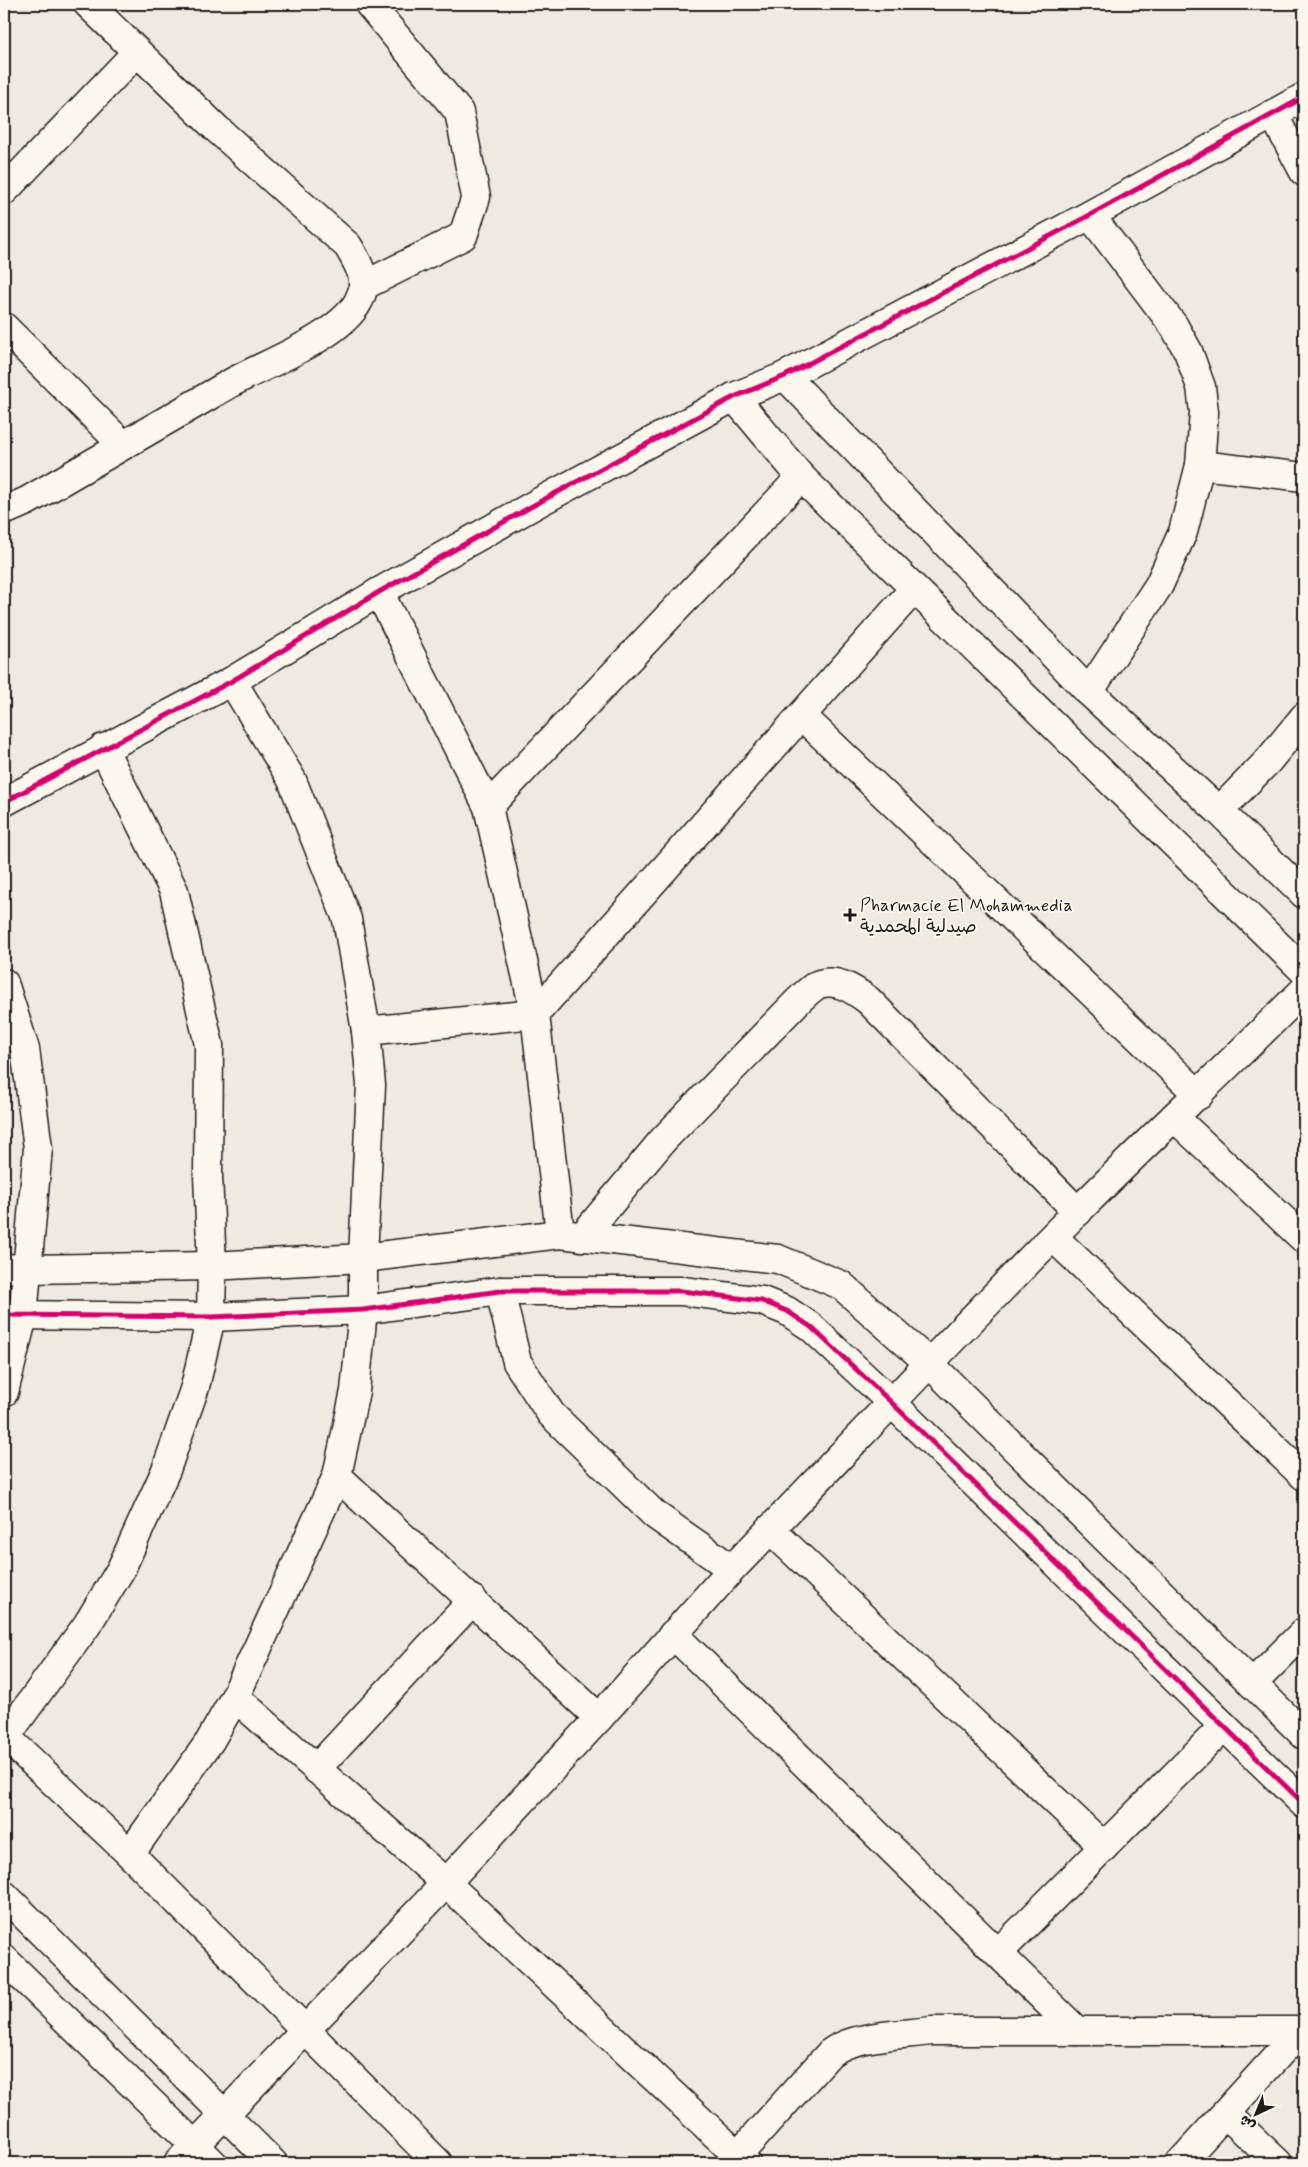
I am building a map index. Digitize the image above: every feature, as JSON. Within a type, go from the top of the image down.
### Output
[{"type":"street","points":[[4,512],[27,501],[233,382],[320,337],[344,319],[358,302],[365,284],[361,268],[348,246],[217,129],[88,4]]},
{"type":"street","points":[[365,284],[463,236],[476,196],[459,112],[373,6]]},
{"type":"street","points":[[4,191],[138,52]]},
{"type":"street","points":[[4,802],[232,681],[379,592],[543,500],[734,397],[785,376],[1090,215],[1304,97]]},
{"type":"street","points":[[1273,114],[1304,172]]},
{"type":"street","points":[[1089,692],[1159,585],[1183,532],[1200,465],[1204,412],[1201,387],[1188,351],[1174,326],[1090,215]]},
{"type":"street","points":[[4,327],[123,445]]},
{"type":"street","points":[[785,376],[1089,692],[1219,811],[1304,894]]},
{"type":"street","points":[[734,397],[801,477],[1304,971]]},
{"type":"street","points":[[1200,465],[1304,477]]},
{"type":"street","points":[[488,807],[801,477]]},
{"type":"street","points":[[366,1031],[535,1014],[914,589]]},
{"type":"street","points":[[379,592],[488,807],[535,1014],[571,1235]]},
{"type":"street","points":[[130,1854],[210,1741],[235,1697],[337,1476],[355,1391],[363,1310],[363,1258],[371,1085],[366,1031],[347,919],[292,780],[232,681]]},
{"type":"street","points":[[802,716],[1199,1095]]},
{"type":"street","points":[[1219,811],[1268,761],[1304,717]]},
{"type":"street","points":[[103,748],[174,891],[209,1045],[208,1176],[212,1266],[211,1317],[195,1387],[166,1470],[121,1569],[87,1625],[5,1738],[130,1854],[438,2163]]},
{"type":"street","points":[[4,983],[25,1049],[38,1148],[16,1269],[4,1392]]},
{"type":"street","points":[[571,1235],[796,1003],[818,985],[836,983],[852,989],[868,1000],[1078,1212]]},
{"type":"street","points":[[4,1959],[196,2158],[226,2116],[304,2030],[446,1883],[732,1569],[928,1363],[1078,1212],[1304,990]]},
{"type":"street","points":[[1174,1117],[1304,1239]]},
{"type":"street","points":[[16,1269],[212,1266],[363,1258],[571,1235],[778,1259],[840,1285],[928,1363],[1304,1735]]},
{"type":"street","points":[[1053,1237],[1304,1476]]},
{"type":"street","points":[[713,1252],[713,1294]]},
{"type":"street","points":[[13,1315],[211,1317],[363,1310],[500,1291],[682,1291],[762,1300],[787,1311],[811,1327],[892,1403],[1304,1804]]},
{"type":"street","points":[[500,1291],[518,1362],[551,1414],[655,1515],[732,1569]]},
{"type":"street","points":[[337,1476],[473,1600],[598,1718]]},
{"type":"street","points":[[770,1530],[1104,1847]]},
{"type":"street","points":[[316,1768],[473,1600]]},
{"type":"street","points":[[1252,1684],[1304,1632]]},
{"type":"street","points":[[673,1634],[1077,2031]]},
{"type":"street","points":[[235,1697],[446,1883],[738,2161],[830,2053],[841,2045],[882,2037],[931,2031],[1302,2031]]},
{"type":"street","points":[[998,1953],[1224,1726]]},
{"type":"street","points":[[4,1895],[273,2163]]},
{"type":"street","points":[[1180,2163],[1302,2031]]},
{"type":"street","points":[[1226,2114],[1278,2163]]},
{"type":"cycle path","points":[[4,802],[232,681],[379,592],[543,500],[734,397],[785,376],[1090,215],[1304,97]]},
{"type":"cycle path","points":[[4,1315],[211,1317],[363,1310],[500,1291],[682,1291],[762,1301],[787,1311],[811,1327],[892,1403],[1304,1804]]},
{"type":"place","name":"Pharmacie El Mohammedia صيدلية المحمدية","points":[[850,915]]}]
